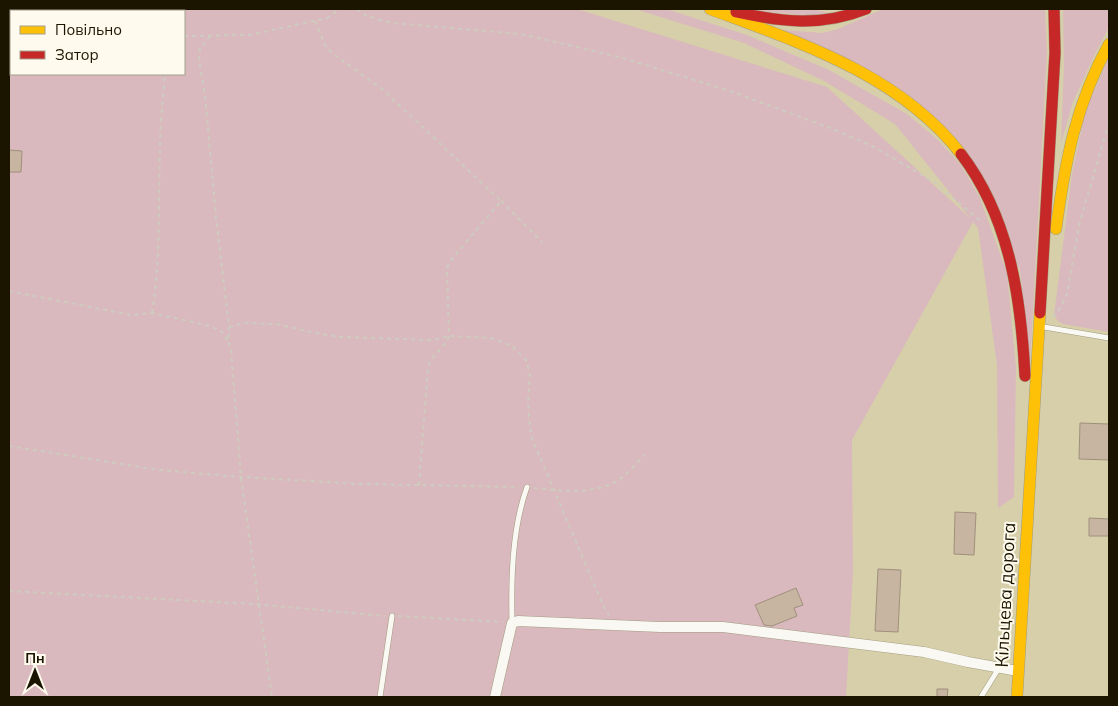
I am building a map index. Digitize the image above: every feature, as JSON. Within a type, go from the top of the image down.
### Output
[{"type":"main road","points":[[710,9],[820,52],[853,68],[888,89],[947,136],[975,173],[1002,227],[1014,272],[1024,354],[1028,495]]},
{"type":"main road","points":[[719,9],[774,20],[816,22],[845,17],[866,9]]},
{"type":"main road","points":[[1044,327],[1055,53],[1054,9]]},
{"type":"main road","points":[[1028,495],[1037,378],[1062,185],[1071,138],[1090,79],[1109,44]]},
{"type":"main road","name":"Кільцева дорога","points":[[1017,697],[1028,495]]},
{"type":"street","points":[[495,697],[512,622],[518,621],[660,627],[723,626],[924,652],[968,662],[1018,670]]},
{"type":"lane","points":[[1044,327],[1109,338]]},
{"type":"lane","points":[[512,622],[511,581],[521,508],[527,487]]},
{"type":"lane","points":[[380,697],[392,616]]},
{"type":"lane","points":[[981,697],[999,667]]},
{"type":"path","points":[[185,36],[250,35],[327,18],[340,9]]},
{"type":"path","points":[[357,9],[367,16],[392,23],[520,34],[543,39],[623,58],[733,92],[833,129],[874,147],[934,182],[983,223]]},
{"type":"path","points":[[315,21],[325,45],[332,53],[382,89],[542,242]]},
{"type":"path","points":[[210,36],[200,48],[200,61],[229,327],[228,341]]},
{"type":"path","points":[[152,313],[159,254],[160,150],[165,75]]},
{"type":"path","points":[[1044,327],[1061,307],[1067,294],[1079,225],[1109,122]]},
{"type":"path","points":[[419,485],[428,367],[434,353],[446,342],[449,336],[447,268],[451,260],[501,201]]},
{"type":"path","points":[[9,291],[131,315],[152,313],[210,326],[222,332],[228,341],[231,350],[241,477],[272,697]]},
{"type":"path","points":[[229,327],[243,324],[276,324],[316,334],[340,337],[434,340],[449,336],[491,338],[512,346],[526,360],[530,375],[528,404],[531,436],[603,605],[616,625]]},
{"type":"path","points":[[9,446],[159,470],[241,477],[360,484],[527,487],[554,490],[585,490],[615,482],[624,476],[644,455]]},
{"type":"path","points":[[9,591],[258,604]]},
{"type":"shaded area","points":[[9,9],[37,10],[10,10],[10,75],[185,75],[185,10],[45,9],[577,9],[827,87],[970,218],[895,124],[824,81],[744,43],[635,9],[666,9],[747,35],[829,70],[907,114],[937,139],[961,165],[980,198],[1007,273],[1016,367],[1014,497],[998,508],[997,365],[978,228],[973,222],[852,440],[853,573],[846,697],[9,697]]},
{"type":"shaded area","points":[[740,9],[813,9],[829,13],[812,16]]},
{"type":"shaded area","points":[[883,9],[1045,9],[1047,52],[1030,367],[1020,270],[948,130],[782,30],[823,33],[838,29]]},
{"type":"shaded area","points":[[1063,9],[1109,9],[1109,27],[1073,102],[1061,143],[1064,64]]},
{"type":"shaded area","points":[[1109,56],[1109,332],[1063,324],[1054,315],[1072,174],[1085,113]]},
{"type":"building","points":[[9,150],[22,151],[21,172],[9,172]]},
{"type":"building","points":[[1080,423],[1109,424],[1109,460],[1079,459]]},
{"type":"building","points":[[955,512],[976,513],[974,555],[954,554]]},
{"type":"building","points":[[1089,518],[1109,519],[1109,536],[1089,536]]},
{"type":"building","points":[[878,569],[901,570],[898,632],[875,631]]},
{"type":"building","points":[[796,588],[803,605],[794,608],[797,616],[772,626],[764,625],[755,605]]},
{"type":"building","points":[[937,689],[948,689],[947,697],[937,697]]},
{"type":"traffic: slow","points":[[710,9],[813,49],[879,82],[909,103],[936,126],[961,154]]},
{"type":"traffic: slow","points":[[1056,229],[1063,180],[1080,111],[1088,88],[1109,44]]},
{"type":"traffic: slow","points":[[1017,697],[1040,313]]},
{"type":"traffic: jam","points":[[736,12],[801,21],[833,18],[866,9]]},
{"type":"traffic: jam","points":[[1040,313],[1055,53],[1054,9]]},
{"type":"traffic: jam","points":[[961,154],[978,179],[1002,232],[1016,289],[1025,376]]}]
